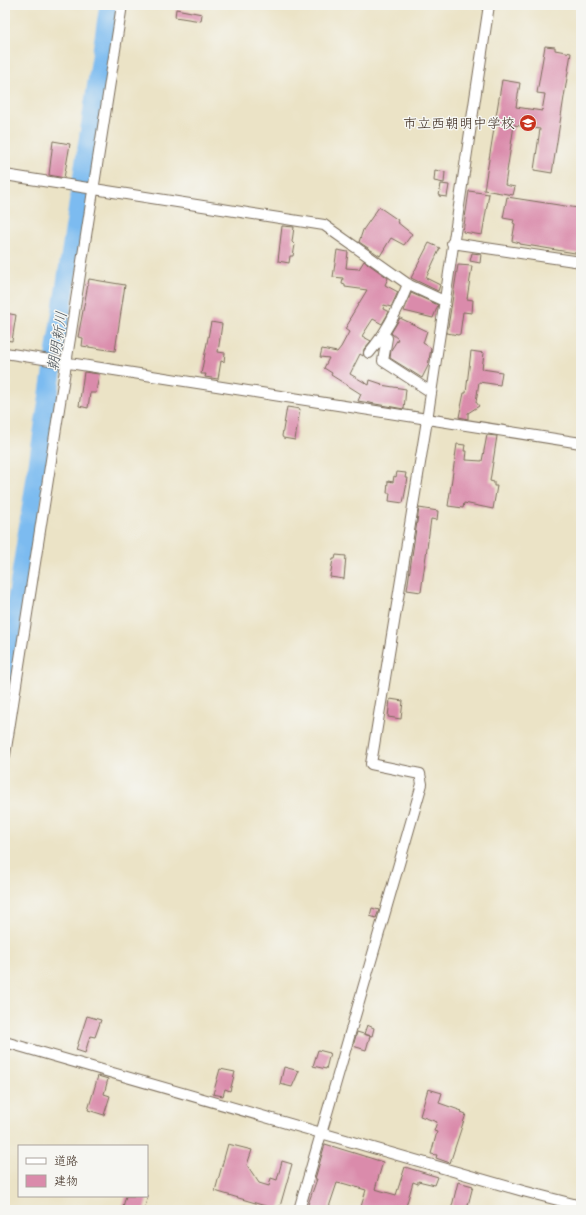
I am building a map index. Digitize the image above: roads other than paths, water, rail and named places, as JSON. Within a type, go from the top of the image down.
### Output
[{"type":"street","points":[[5,755],[58,361],[122,5]]},
{"type":"street","points":[[299,1210],[422,784],[420,774],[371,764],[427,420],[452,243],[489,5]]},
{"type":"street","points":[[5,174],[324,226],[408,284],[444,301]]},
{"type":"street","points":[[452,243],[581,262]]},
{"type":"street","points":[[369,353],[383,336],[401,302],[408,284]]},
{"type":"street","points":[[383,336],[387,338],[384,361],[431,392]]},
{"type":"street","points":[[5,353],[581,443]]},
{"type":"street","points":[[5,1042],[516,1189],[581,1206]]},
{"type":"waterway","name":"朝明新川","points":[[5,677],[109,5]]},
{"type":"place","name":"市立西朝明中学校","points":[[528,123]]}]
